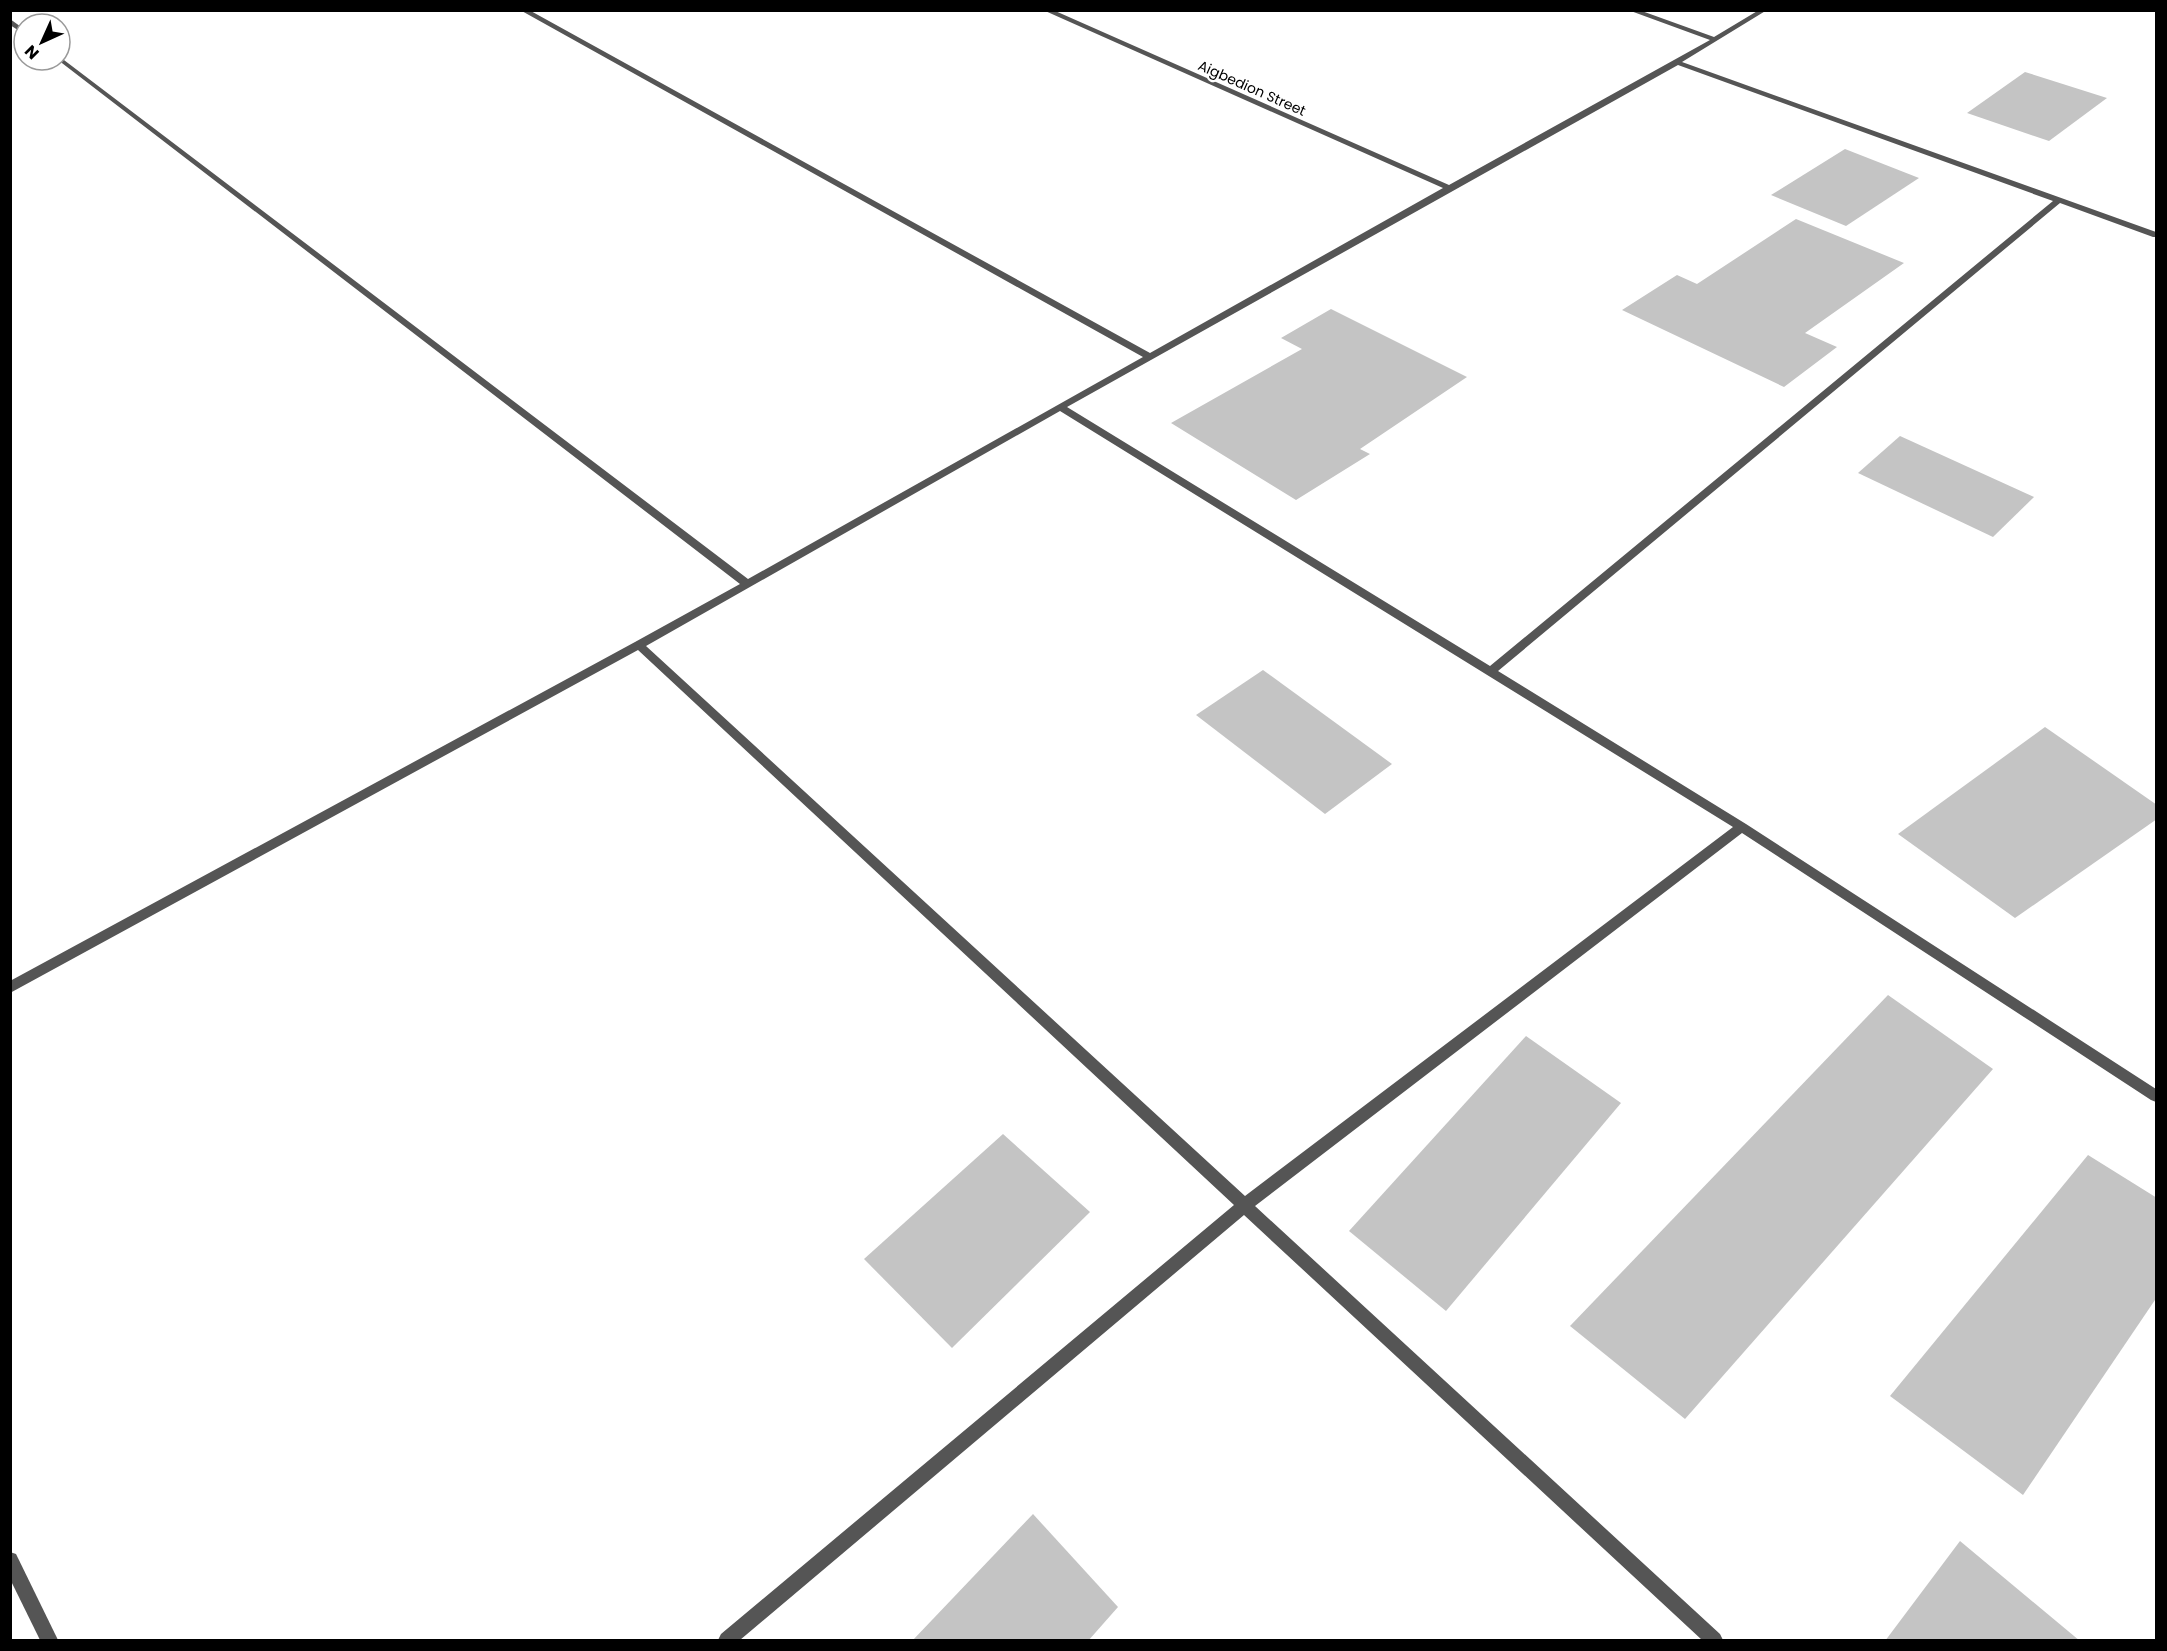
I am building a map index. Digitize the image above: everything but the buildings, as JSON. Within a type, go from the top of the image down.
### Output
[{"type":"street","points":[[523,10],[1150,357]]},
{"type":"street","name":"Aigbedion Street","points":[[1046,10],[1449,188]]},
{"type":"street","points":[[1631,10],[1714,39]]},
{"type":"street","points":[[10,988],[639,645],[1677,62],[1764,10]]},
{"type":"street","points":[[1677,62],[2157,235]]},
{"type":"street","points":[[72,68],[747,584]]},
{"type":"street","points":[[1490,672],[2059,200]]},
{"type":"street","points":[[1060,407],[1742,827],[2157,1096]]},
{"type":"street","points":[[639,645],[1714,1641]]},
{"type":"street","points":[[727,1641],[1245,1205],[1742,827]]},
{"type":"street","points":[[10,1560],[49,1641]]}]
